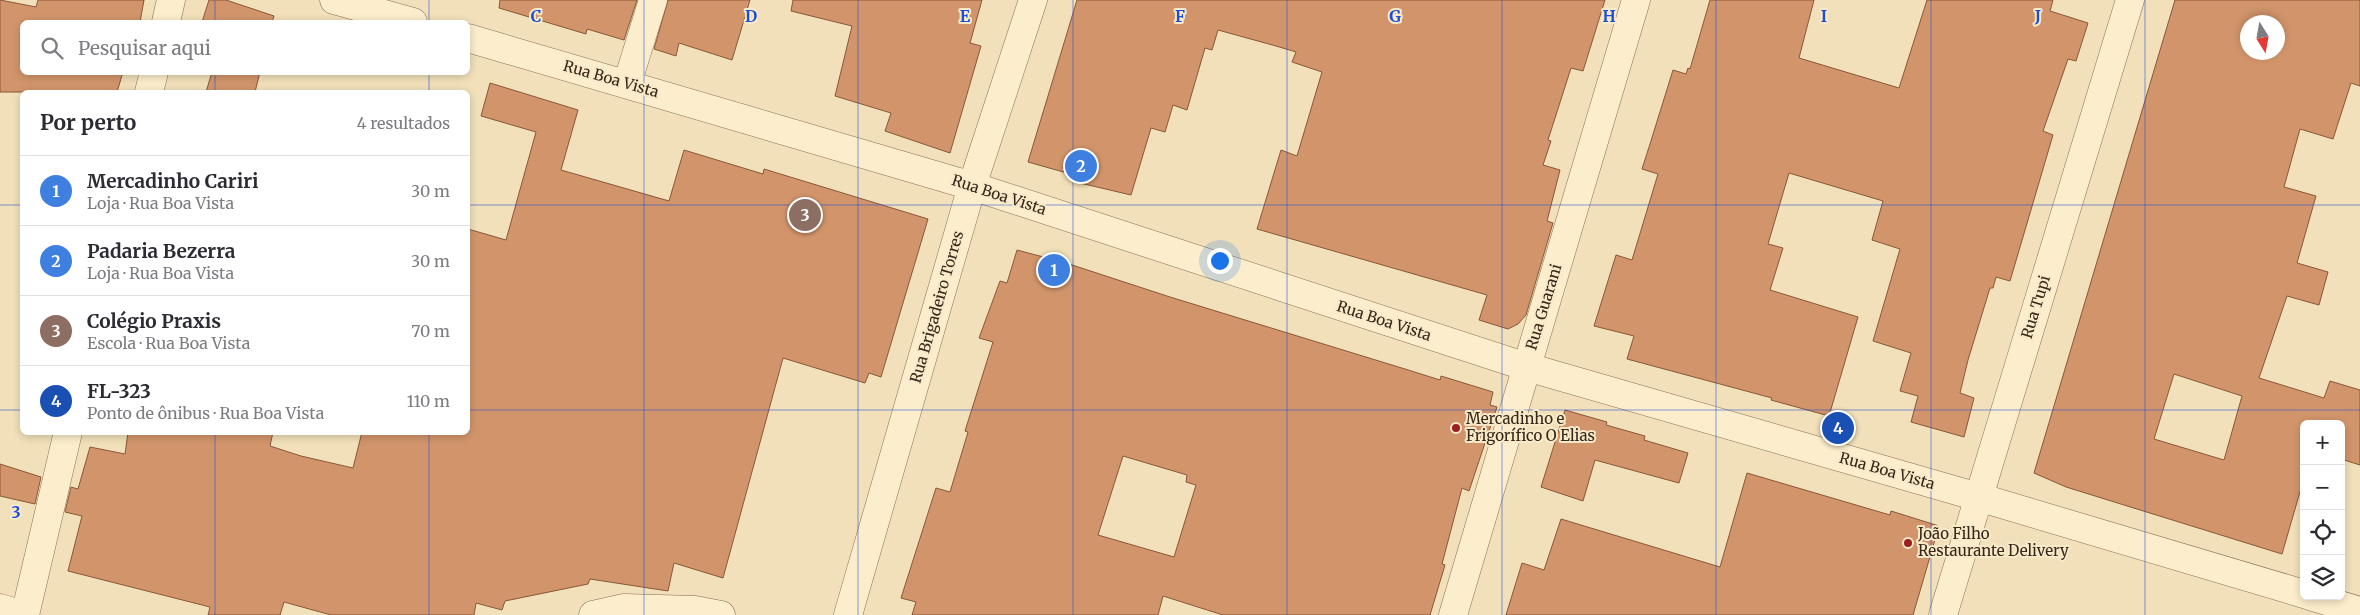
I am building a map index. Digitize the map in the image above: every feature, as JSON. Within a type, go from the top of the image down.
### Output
[{"type":"street","points":[[166,20],[171,0]]},
{"type":"street","points":[[334,0],[406,20]]},
{"type":"street","points":[[627,84],[653,0]]},
{"type":"street","name":"Rua Brigadeiro Torres","points":[[848,615],[972,186],[1033,0]]},
{"type":"street","name":"Rua Guarani","points":[[1453,615],[1636,0]]},
{"type":"street","name":"Rua Tupi","points":[[1943,615],[2130,0]]},
{"type":"street","name":"Rua Boa Vista","points":[[470,39],[972,186],[1527,367],[1978,497],[2300,593]]},
{"type":"street","points":[[150,90],[153,75]]},
{"type":"street","points":[[0,608],[24,615],[67,435]]},
{"type":"street","points":[[2323,600],[2360,611]]},
{"type":"street","points":[[593,615],[624,608],[695,610],[721,615]]},
{"type":"building","points":[[0,0],[36,7],[38,0],[144,0],[140,20],[20,20],[20,75],[122,75],[118,90],[20,90],[20,92],[0,92]]},
{"type":"building","points":[[209,0],[226,0],[274,16],[273,20],[203,20]]},
{"type":"building","points":[[500,0],[637,0],[624,40],[587,29],[586,34],[499,8]]},
{"type":"building","points":[[668,0],[750,0],[732,60],[679,43],[676,56],[654,49]]},
{"type":"building","points":[[793,0],[982,0],[970,43],[981,46],[950,153],[885,131],[891,113],[835,96],[852,26],[791,11]]},
{"type":"building","points":[[1077,0],[1605,0],[1583,71],[1571,68],[1548,140],[1551,141],[1543,165],[1560,170],[1547,221],[1553,223],[1526,315],[1518,324],[1508,329],[1479,320],[1487,295],[1257,229],[1281,150],[1297,156],[1322,72],[1292,62],[1296,52],[1218,30],[1212,50],[1205,48],[1187,110],[1173,105],[1165,132],[1151,128],[1131,195],[1080,183],[1081,177],[1028,162]]},
{"type":"building","points":[[1710,0],[1814,0],[1799,58],[1899,88],[1927,0],[2053,0],[2050,11],[2088,23],[2076,61],[2068,59],[2043,131],[2053,135],[2010,281],[1996,277],[1993,288],[1990,288],[1968,360],[1960,393],[1974,398],[1964,437],[1911,422],[1918,396],[1900,391],[1911,353],[1873,341],[1900,249],[1872,240],[1883,201],[1789,173],[1768,244],[1783,248],[1770,290],[1858,317],[1829,416],[1771,400],[1772,398],[1627,359],[1634,336],[1594,326],[1616,255],[1632,260],[1658,174],[1642,169],[1673,70],[1686,74],[1688,68],[1690,69]]},
{"type":"building","points":[[2175,0],[2360,0],[2360,86],[2351,83],[2333,139],[2300,129],[2284,187],[2316,196],[2297,263],[2328,272],[2319,305],[2287,296],[2259,378],[2324,398],[2330,381],[2360,390],[2360,465],[2345,460],[2345,420],[2300,420],[2300,492],[2282,554],[2066,487],[2034,473]],"holes":[[[2174,374],[2242,396],[2224,460],[2154,439]]]},
{"type":"building","points":[[211,75],[259,75],[256,90],[207,90]]},
{"type":"building","points":[[490,83],[578,110],[561,170],[669,201],[684,150],[763,174],[764,169],[928,219],[881,377],[869,373],[865,383],[783,358],[723,578],[674,563],[668,591],[590,579],[588,584],[505,601],[502,610],[476,603],[474,615],[331,615],[284,602],[280,615],[208,615],[210,607],[68,571],[82,516],[65,512],[71,487],[78,489],[90,447],[125,454],[128,435],[272,435],[270,446],[301,456],[353,468],[361,435],[470,435],[470,230],[506,240],[536,132],[481,116]]},
{"type":"building","points":[[1017,250],[1066,263],[1440,380],[1441,376],[1493,392],[1490,405],[1497,407],[1469,491],[1462,488],[1442,564],[1445,565],[1430,615],[1223,615],[1163,596],[1158,615],[912,615],[916,602],[901,598],[936,488],[950,492],[968,432],[965,431],[993,342],[979,338],[1000,281],[1007,283]],"holes":[[[1123,456],[1187,475],[1186,482],[1196,485],[1174,557],[1098,535]]]},
{"type":"building","points":[[1565,410],[1607,422],[1606,425],[1645,436],[1644,440],[1688,453],[1679,483],[1595,460],[1583,501],[1541,487]]},
{"type":"building","points":[[0,464],[41,477],[35,504],[0,496]]},
{"type":"building","points":[[1747,473],[1890,515],[1891,511],[1939,526],[1913,615],[1506,615],[1522,563],[1544,570],[1561,519],[1720,567]]},
{"type":"place","name":"Padaria Bezerra","points":[[1081,166]]},
{"type":"place","name":"Colégio Praxis","points":[[805,215]]},
{"type":"place","name":"Mercadinho Cariri","points":[[1054,270]]},
{"type":"place","name":"Mercadinho e Frigorífico O Elias","points":[[1456,428]]},
{"type":"place","name":"FL-323","points":[[1838,428]]},
{"type":"place","name":"João Filho Restaurante Delivery","points":[[1908,543]]}]
